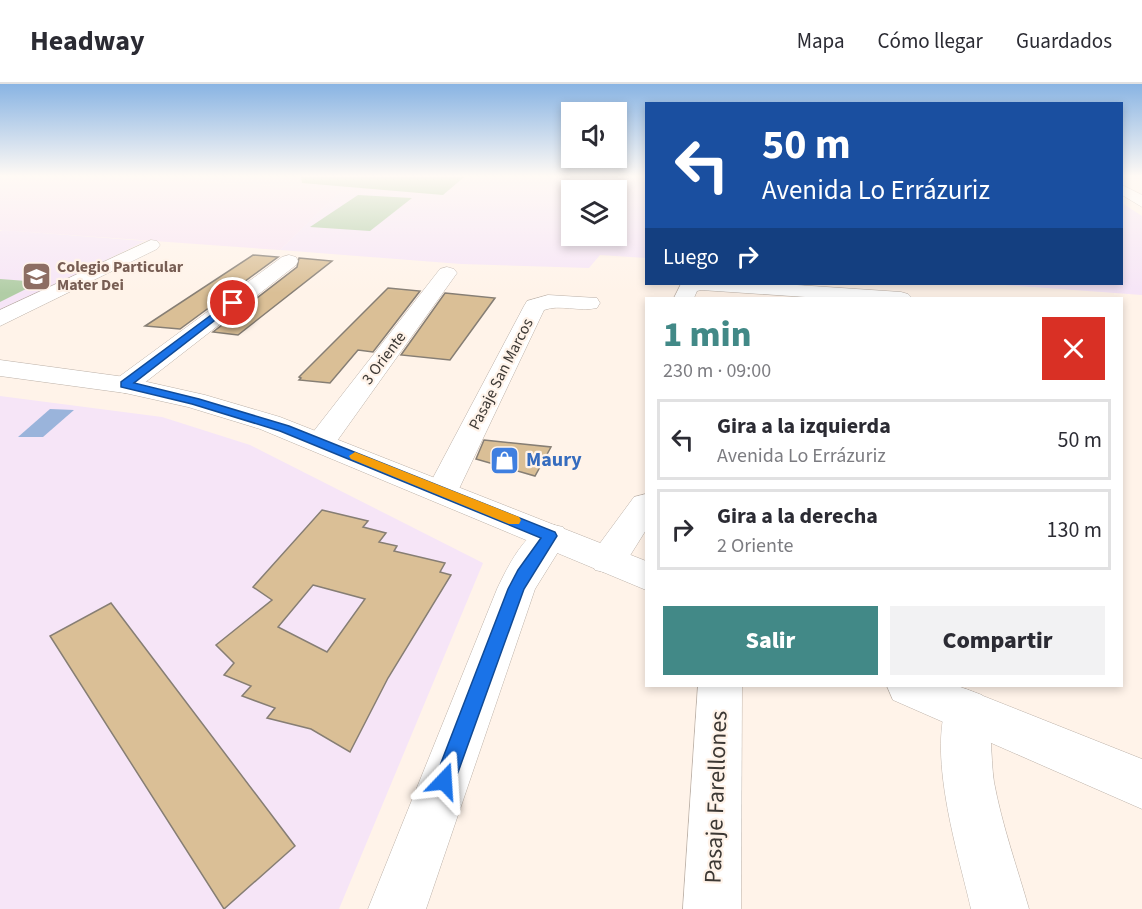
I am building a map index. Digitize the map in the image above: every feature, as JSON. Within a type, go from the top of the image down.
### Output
[{"type":"street","points":[[0,319],[151,245]]},
{"type":"street","points":[[125,385],[289,261]]},
{"type":"street","name":"3 Oriente","points":[[321,442],[447,273]]},
{"type":"street","points":[[686,293],[699,285]]},
{"type":"street","points":[[715,285],[887,297]]},
{"type":"street","name":"Pasaje San Marcos","points":[[442,491],[535,306],[548,301],[589,303]]},
{"type":"street","points":[[0,368],[125,385],[235,412],[321,442],[645,576]]},
{"type":"street","points":[[608,560],[645,506]]},
{"type":"street","points":[[396,909],[516,589],[523,574],[550,536]]},
{"type":"street","name":"Pasaje Farellones","points":[[712,909],[720,687]]},
{"type":"street","points":[[915,687],[1142,784]]},
{"type":"street","points":[[966,710],[964,737],[969,787],[1000,909]]},
{"type":"shaded area","points":[[0,216],[315,216],[280,250],[0,230]]},
{"type":"shaded area","points":[[315,216],[561,216],[561,246],[627,246],[627,216],[645,216],[645,258],[600,255],[589,268],[461,264],[280,250]]},
{"type":"shaded area","points":[[1123,216],[1141,216],[1142,295],[1005,285],[1123,285]]},
{"type":"shaded area","name":"Colegio Particular Mater Dei","points":[[0,231],[145,241],[0,312]]},
{"type":"shaded area","points":[[0,396],[162,417],[250,445],[483,563],[339,909],[0,909]]},
{"type":"green space","points":[[327,216],[390,216],[370,231],[310,227]]},
{"type":"green space","points":[[0,279],[40,282],[0,302]]},
{"type":"water","points":[[50,409],[74,410],[43,437],[18,437]]},
{"type":"building","points":[[253,255],[278,257],[180,329],[145,326]]},
{"type":"building","points":[[299,258],[332,261],[238,335],[213,332],[297,267]]},
{"type":"building","points":[[388,288],[420,291],[373,352],[358,350],[330,383],[299,380],[301,378],[299,377]]},
{"type":"building","points":[[445,293],[495,298],[450,360],[401,355]]},
{"type":"building","points":[[484,440],[551,447],[535,476],[476,459]]},
{"type":"building","points":[[322,510],[368,521],[363,527],[386,533],[379,542],[397,546],[394,551],[445,563],[440,572],[451,575],[388,678],[350,752],[311,729],[267,718],[275,708],[242,696],[251,686],[224,675],[234,663],[216,645],[272,600],[253,587]],"holes":[[[313,585],[365,599],[327,652],[278,627]]]},
{"type":"building","points":[[111,603],[295,846],[224,909],[50,636]]},
{"type":"slow traffic","points":[[355,456],[514,520]]},
{"type":"place","name":"Colegio Particular Mater Dei","points":[[36,276]]},
{"type":"place","name":"Maury","points":[[505,460]]},
{"type":"route","points":[[233,303],[125,385],[195,401],[285,428],[550,536],[523,574],[516,589],[444,781]]}]
